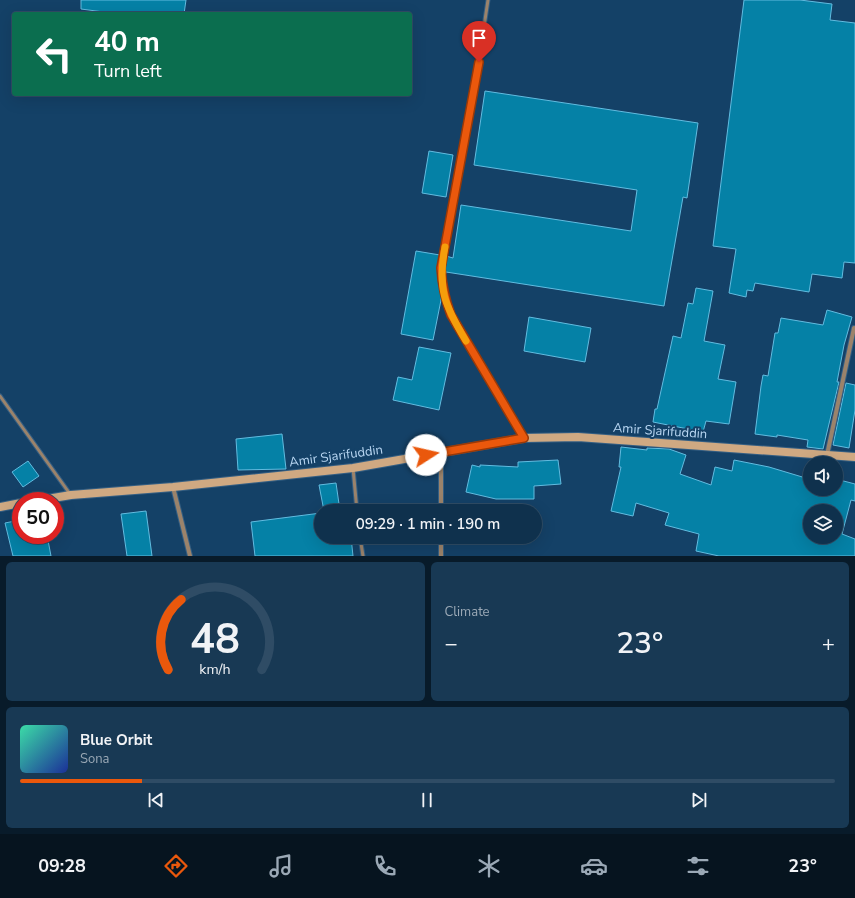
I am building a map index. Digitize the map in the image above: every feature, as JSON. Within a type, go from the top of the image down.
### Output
[{"type":"main road","name":"Amir Sjarifuddin","points":[[64,496],[173,487],[352,468],[524,438],[578,437],[855,457]]},
{"type":"main road","points":[[0,507],[12,505]]},
{"type":"street","points":[[827,455],[854,328]]},
{"type":"street","points":[[441,453],[441,504]]},
{"type":"street","points":[[173,487],[190,556]]},
{"type":"street","points":[[441,544],[441,556]]},
{"type":"lane","points":[[488,0],[474,94],[441,268],[442,284],[444,297],[451,315],[524,438]]},
{"type":"lane","points":[[0,396],[71,495]]},
{"type":"lane","points":[[352,468],[357,504]]},
{"type":"lane","points":[[361,544],[363,556]]},
{"type":"building","points":[[81,0],[186,0],[184,12],[104,12],[81,9]]},
{"type":"building","points":[[744,0],[800,0],[832,4],[830,20],[855,23],[855,263],[844,262],[842,278],[812,274],[809,292],[755,283],[753,291],[747,290],[746,297],[729,293],[736,249],[713,246]]},
{"type":"building","points":[[485,91],[698,123],[687,198],[683,197],[664,306],[446,272],[445,277],[444,267],[446,256],[453,258],[461,205],[631,231],[637,190],[474,165]]},
{"type":"building","points":[[429,151],[453,155],[446,197],[422,193]]},
{"type":"building","points":[[416,251],[440,255],[438,267],[442,295],[433,340],[401,334]]},
{"type":"building","points":[[696,288],[713,291],[704,341],[725,345],[718,379],[736,382],[729,424],[706,421],[703,432],[653,422],[673,336],[681,338],[688,303],[693,304]]},
{"type":"building","points":[[827,310],[852,317],[844,345],[837,382],[839,382],[823,449],[807,447],[808,440],[777,435],[777,437],[755,434],[763,375],[768,376],[775,333],[778,333],[781,318],[823,325]]},
{"type":"building","points":[[529,317],[591,328],[585,362],[524,351]]},
{"type":"building","points":[[419,347],[451,353],[439,410],[393,400],[398,377],[412,380]]},
{"type":"building","points":[[846,383],[855,385],[855,410],[849,448],[833,445]]},
{"type":"building","points":[[282,434],[286,469],[238,470],[236,439]]},
{"type":"building","points":[[621,447],[647,450],[647,448],[669,449],[686,455],[680,474],[711,485],[715,467],[732,471],[734,460],[769,467],[803,477],[803,496],[843,496],[843,481],[855,484],[855,501],[851,500],[843,530],[843,504],[803,504],[803,544],[843,544],[843,534],[855,539],[855,556],[719,556],[696,551],[699,534],[665,525],[669,513],[636,503],[633,516],[611,511],[621,467],[619,467]]},
{"type":"building","points":[[558,460],[561,484],[534,486],[534,499],[496,499],[466,492],[472,465],[480,467],[480,465],[518,467],[518,462]]},
{"type":"building","points":[[28,461],[39,476],[23,487],[12,472]]},
{"type":"building","points":[[336,483],[339,504],[323,504],[319,485]]},
{"type":"building","points":[[146,511],[152,556],[127,556],[121,514]]},
{"type":"building","points":[[314,514],[314,544],[352,544],[353,556],[255,556],[251,522]]},
{"type":"building","points":[[12,522],[12,544],[49,544],[51,556],[13,556],[5,523]]},
{"type":"slow traffic","points":[[445,247],[441,268],[444,297],[451,315],[466,341]]},
{"type":"route","points":[[426,455],[524,438],[451,315],[444,297],[442,284],[441,268],[479,62]]}]
